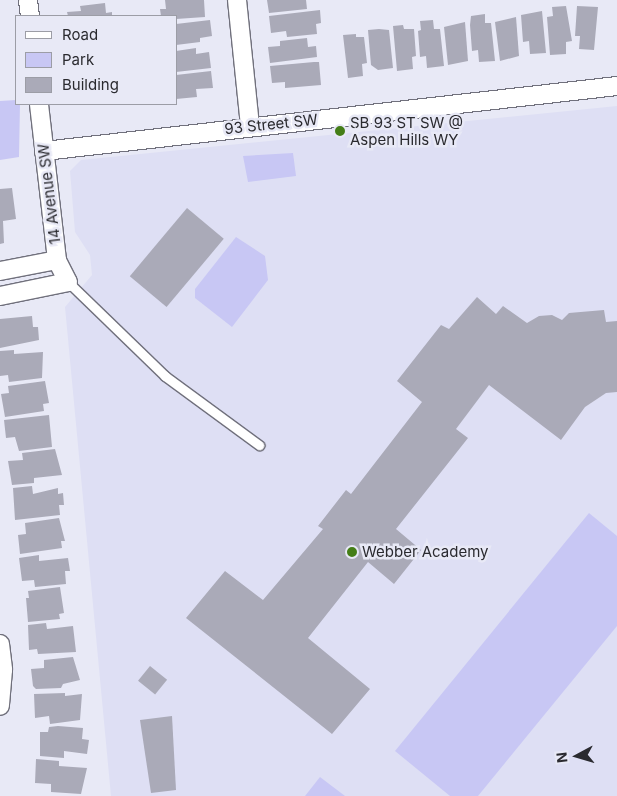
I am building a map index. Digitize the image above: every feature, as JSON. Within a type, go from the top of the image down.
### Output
[{"type":"street","points":[[28,0],[30,15]]},
{"type":"street","points":[[237,0],[250,126]]},
{"type":"street","name":"93 Street SW","points":[[44,151],[250,126],[617,86]]},
{"type":"street","name":"14 Avenue SW","points":[[39,105],[57,260],[68,282]]},
{"type":"street","points":[[0,271],[57,260]]},
{"type":"street","points":[[0,296],[68,282]]},
{"type":"street","points":[[0,644],[3,670],[0,706]]},
{"type":"lane","points":[[68,282],[166,376],[259,445]]},
{"type":"shaded area","name":"Webber Academy","points":[[617,106],[617,796],[111,796],[65,307],[92,275],[90,255],[75,232],[70,171],[81,160]]},
{"type":"green space","points":[[15,100],[15,105],[20,105],[19,157],[0,160],[0,101]]},
{"type":"green space","points":[[293,153],[296,176],[248,182],[243,156]]},
{"type":"green space","points":[[236,237],[265,256],[268,280],[232,327],[195,298],[195,289]]},
{"type":"green space","points":[[589,513],[617,536],[617,626],[478,796],[450,796],[395,751]]},
{"type":"green space","points":[[320,777],[345,796],[305,796]]},
{"type":"building","points":[[165,0],[204,0],[205,17],[178,19],[178,15],[161,15],[160,9],[166,9]]},
{"type":"building","points":[[267,0],[306,0],[307,9],[269,13]]},
{"type":"building","points":[[105,3],[106,13],[112,12],[112,15],[68,15],[67,12],[81,11],[80,6]]},
{"type":"building","points":[[566,6],[572,41],[566,42],[566,54],[550,55],[547,17],[553,16],[552,7]]},
{"type":"building","points":[[577,6],[598,7],[594,50],[579,49],[580,36],[575,36]]},
{"type":"building","points":[[320,10],[321,23],[316,24],[317,34],[287,37],[286,31],[271,33],[269,16]]},
{"type":"building","points":[[542,11],[546,53],[530,54],[529,41],[523,42],[521,15]]},
{"type":"building","points":[[485,14],[485,23],[491,23],[495,61],[479,62],[478,50],[472,51],[471,16]]},
{"type":"building","points":[[516,17],[519,56],[500,61],[495,22]]},
{"type":"building","points":[[210,20],[212,36],[200,38],[200,42],[178,45],[178,24]]},
{"type":"building","points":[[433,20],[434,29],[440,29],[444,66],[427,68],[426,56],[420,57],[418,31],[421,30],[420,21]]},
{"type":"building","points":[[465,22],[468,61],[448,65],[444,27]]},
{"type":"building","points":[[403,25],[404,29],[414,29],[416,56],[412,57],[413,69],[397,71],[393,26]]},
{"type":"building","points":[[368,30],[389,30],[393,68],[378,70],[371,65]]},
{"type":"building","points":[[356,34],[356,37],[364,37],[367,63],[362,64],[363,76],[348,78],[343,35]]},
{"type":"building","points":[[307,38],[308,47],[316,46],[317,57],[270,63],[268,47],[280,46],[280,41]]},
{"type":"building","points":[[196,48],[196,54],[209,52],[211,68],[178,72],[178,51]]},
{"type":"building","points":[[319,62],[321,85],[285,88],[285,82],[272,83],[270,66]]},
{"type":"building","points":[[211,71],[213,88],[196,89],[197,97],[178,99],[178,75]]},
{"type":"building","points":[[12,188],[16,219],[3,221],[4,243],[0,244],[0,189]]},
{"type":"building","points":[[187,208],[224,239],[167,307],[130,276]]},
{"type":"building","points":[[477,297],[496,314],[503,306],[527,323],[539,316],[552,315],[562,320],[569,313],[604,310],[606,322],[617,321],[617,392],[606,393],[585,407],[561,440],[489,385],[456,429],[468,438],[396,529],[421,550],[394,584],[368,562],[308,638],[370,689],[332,734],[186,618],[225,571],[263,600],[323,529],[318,526],[346,490],[351,494],[422,402],[397,381],[441,325],[449,329]]},
{"type":"building","points":[[32,316],[33,327],[38,327],[39,340],[0,348],[0,319]]},
{"type":"building","points":[[14,350],[14,354],[43,352],[42,378],[9,382],[8,375],[0,376],[0,351]]},
{"type":"building","points":[[45,381],[49,403],[43,404],[44,411],[5,417],[1,394],[9,393],[8,386]]},
{"type":"building","points":[[49,415],[52,447],[19,451],[15,437],[6,438],[4,420]]},
{"type":"building","points":[[55,449],[62,475],[34,478],[34,483],[12,485],[8,461],[23,460],[22,453]]},
{"type":"building","points":[[32,486],[33,494],[58,488],[58,494],[63,493],[64,505],[59,505],[60,515],[15,520],[13,488]]},
{"type":"building","points":[[59,518],[65,541],[61,541],[62,548],[20,554],[18,535],[26,534],[25,523]]},
{"type":"building","points":[[39,555],[39,561],[68,558],[70,571],[65,571],[66,584],[35,587],[34,580],[22,581],[19,558]]},
{"type":"building","points":[[60,587],[64,613],[59,614],[60,619],[28,622],[26,598],[29,598],[28,591]]},
{"type":"building","points":[[46,623],[47,629],[73,626],[76,652],[38,654],[37,649],[29,650],[28,625]]},
{"type":"building","points":[[73,657],[80,680],[63,684],[61,688],[36,689],[33,686],[31,669],[44,668],[44,660]]},
{"type":"building","points":[[150,666],[167,680],[155,695],[138,681]]},
{"type":"building","points":[[65,693],[65,696],[82,694],[80,720],[50,724],[49,716],[35,718],[34,694]]},
{"type":"building","points":[[172,716],[176,790],[151,793],[140,720]]},
{"type":"building","points":[[49,727],[83,728],[82,739],[89,740],[87,754],[64,751],[64,758],[40,756],[40,732],[48,732]]},
{"type":"building","points":[[36,759],[59,761],[59,766],[87,768],[81,794],[51,792],[51,784],[35,783]]},
{"type":"place","name":"SB 93 ST SW @ Aspen Hills WY","points":[[340,131]]},
{"type":"place","name":"Webber Academy","points":[[352,552]]}]
